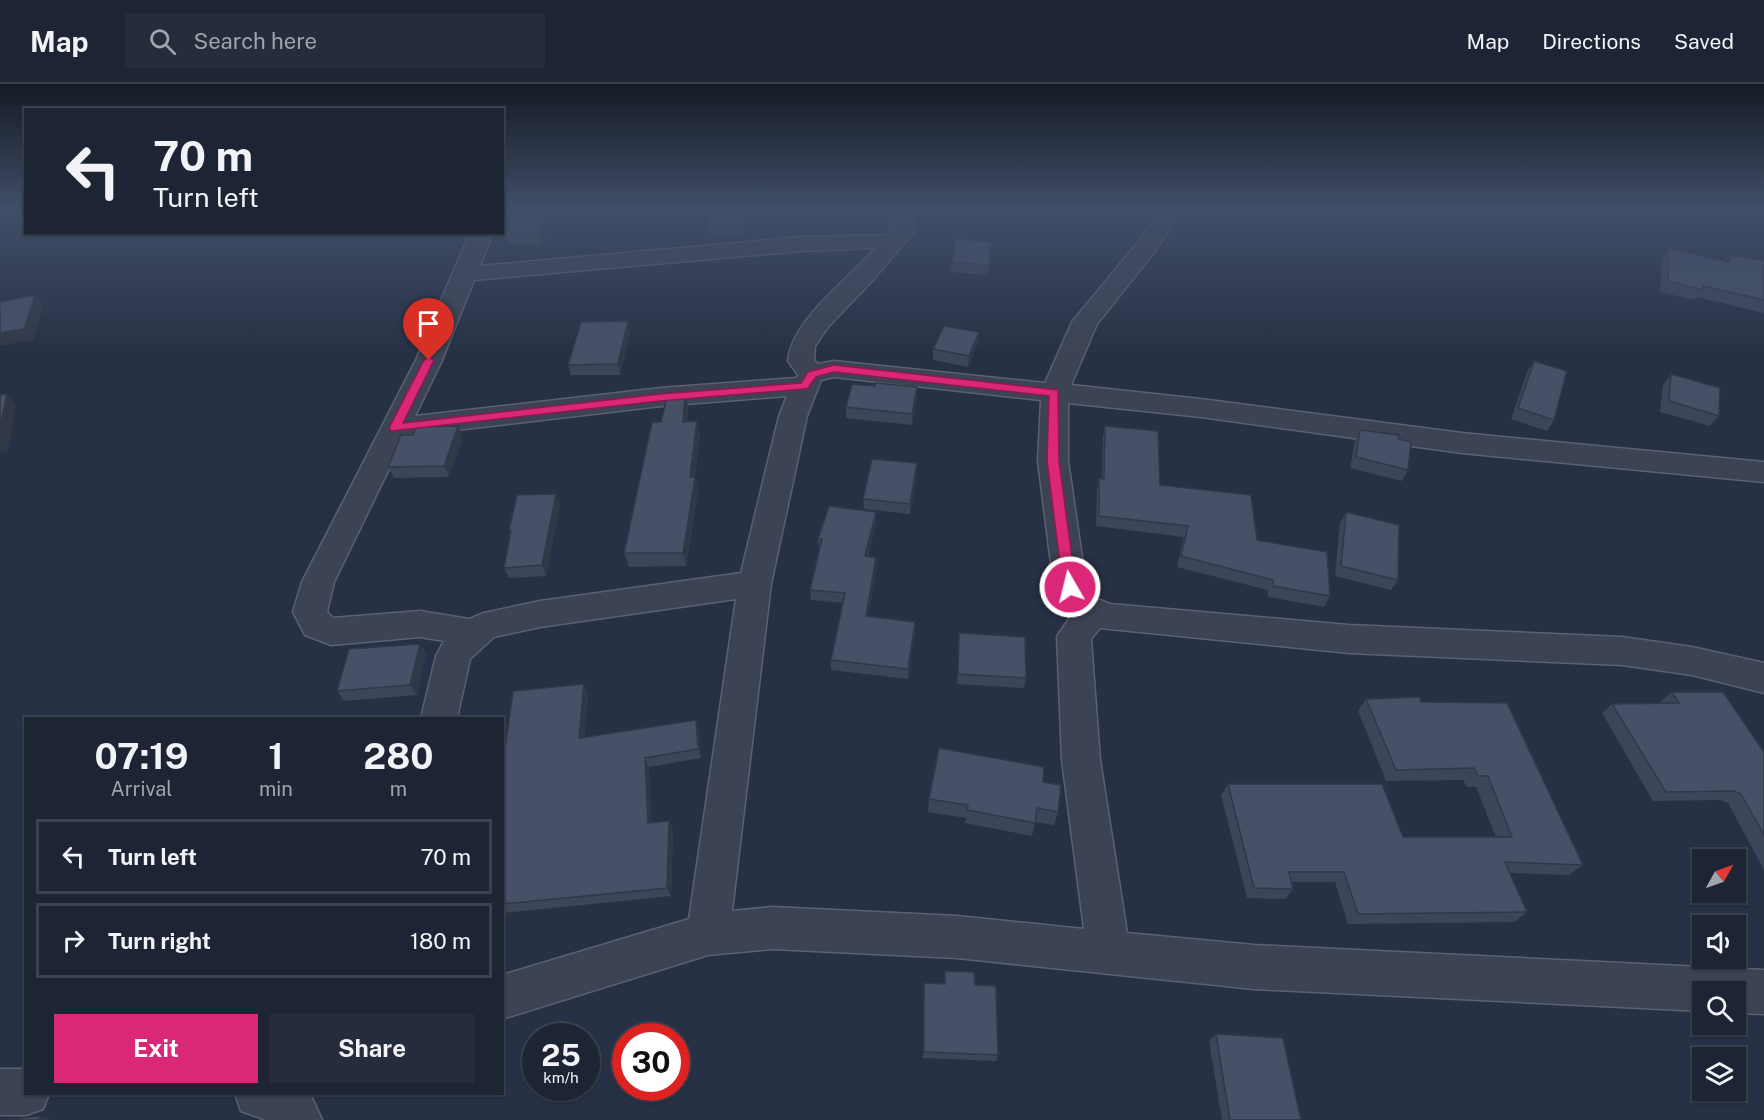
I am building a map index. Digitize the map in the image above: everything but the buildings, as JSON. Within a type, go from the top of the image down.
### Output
[{"type":"street","points":[[471,258],[429,360],[318,582],[310,612],[317,626],[331,632],[420,624],[473,633]]},
{"type":"street","points":[[465,274],[649,258]]},
{"type":"street","points":[[708,934],[730,755],[756,584],[793,416],[808,380],[801,361],[802,346],[818,322],[880,258]]},
{"type":"street","points":[[1137,258],[1085,322],[1054,393],[1053,461],[1070,587],[1083,607],[1093,613],[1128,619],[1349,639],[1622,651],[1692,661],[1764,678]]},
{"type":"street","points":[[395,428],[808,380],[834,369],[1201,408],[1462,443],[1764,472]]},
{"type":"street","points":[[439,717],[453,656],[462,643],[484,626],[507,620],[756,584]]},
{"type":"street","points":[[1093,613],[1074,636],[1081,760],[1109,953]]},
{"type":"street","points":[[504,996],[708,934],[785,929],[957,938],[1266,968],[1764,992]]},
{"type":"street","points":[[0,1092],[24,1092]]},
{"type":"route","points":[[429,360],[395,428],[491,419],[660,398],[804,386],[812,374],[834,369],[1054,393],[1056,422],[1053,461],[1070,587]]}]
